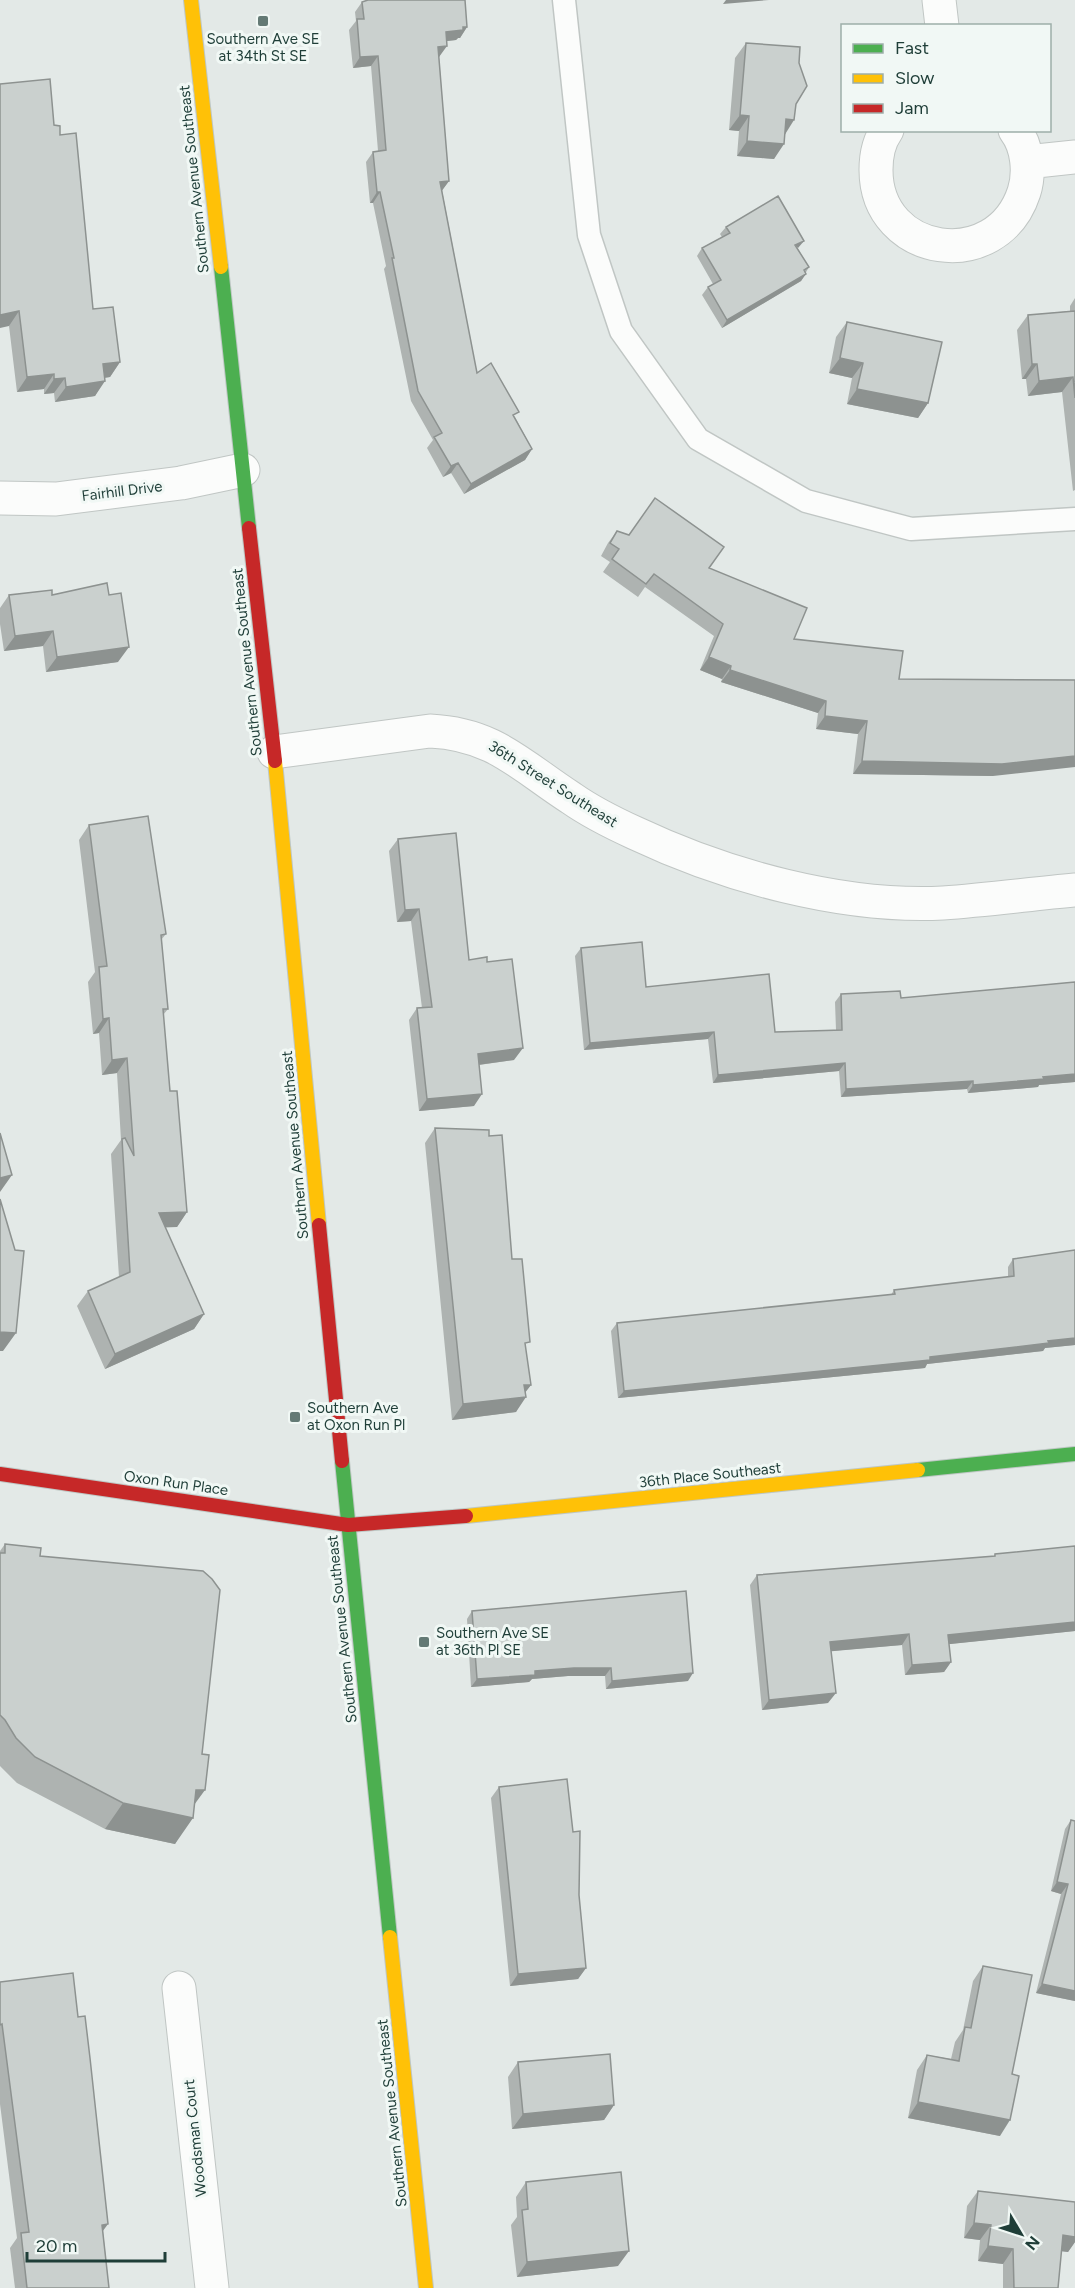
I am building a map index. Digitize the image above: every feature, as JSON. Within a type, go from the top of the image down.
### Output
[{"type":"main road","name":"Southern Avenue Southeast","points":[[191,0],[274,752],[348,1525],[426,2288]]},
{"type":"main road","name":"36th Place Southeast","points":[[348,1525],[438,1519],[1075,1454]]},
{"type":"main road","name":"Oxon Run Place","points":[[0,1474],[348,1525]]},
{"type":"street","points":[[939,0],[942,24]]},
{"type":"street","points":[[886,132],[876,158],[876,185],[886,210],[903,230],[927,243],[953,247],[974,243],[993,234],[1009,221],[1020,203],[1027,183],[1027,162],[1017,132]]},
{"type":"street","points":[[1027,162],[1075,157]]},
{"type":"street","name":"Fairhill Drive","points":[[0,498],[56,499],[181,483],[243,470]]},
{"type":"street","name":"36th Street Southeast","points":[[274,752],[430,731],[449,732],[485,741],[573,800],[635,833],[688,855],[779,883],[862,898],[913,903],[943,903],[1075,890]]},
{"type":"street","name":"Woodsman Court","points":[[179,1988],[212,2288]]},
{"type":"lane","points":[[564,0],[589,235],[621,331],[698,439],[806,501],[911,529],[1075,519]]},
{"type":"building","points":[[368,0],[465,0],[467,27],[463,27],[463,30],[446,32],[447,46],[438,47],[449,181],[440,182],[477,373],[491,363],[519,412],[513,415],[532,449],[471,484],[458,463],[451,466],[434,437],[442,433],[418,391],[392,258],[394,258],[380,192],[377,192],[373,152],[386,150],[378,56],[360,57],[357,19],[364,19],[362,2]]},
{"type":"building","points":[[746,43],[800,47],[799,63],[807,86],[796,104],[794,120],[786,119],[784,144],[747,141],[749,116],[740,115]]},
{"type":"building","points":[[50,79],[54,125],[60,126],[60,135],[76,133],[93,309],[113,307],[120,362],[103,364],[105,381],[66,387],[65,378],[54,379],[54,374],[27,377],[19,311],[0,315],[0,84]]},
{"type":"building","points":[[778,196],[804,241],[795,245],[809,267],[804,270],[806,274],[727,320],[708,287],[721,280],[702,248],[730,233],[726,227]]},
{"type":"building","points":[[1075,311],[1075,398],[1073,377],[1039,381],[1037,364],[1032,364],[1028,315]]},
{"type":"building","points":[[847,322],[942,342],[928,403],[857,389],[863,363],[840,358]]},
{"type":"building","points":[[655,498],[724,547],[709,568],[807,608],[794,639],[903,651],[899,679],[1075,680],[1075,756],[1002,764],[862,761],[867,721],[825,716],[826,701],[730,670],[731,666],[709,657],[723,624],[654,574],[646,584],[612,559],[619,549],[610,543],[617,531],[629,535]]},
{"type":"building","points":[[107,583],[109,595],[121,593],[129,647],[57,657],[53,631],[15,636],[9,595],[52,590],[52,595]]},
{"type":"building","points":[[148,816],[166,934],[161,935],[168,1009],[163,1009],[170,1091],[177,1091],[187,1212],[159,1213],[204,1314],[115,1354],[88,1291],[130,1272],[122,1139],[125,1138],[134,1156],[127,1058],[112,1060],[109,1018],[103,1019],[99,967],[107,966],[89,825]]},
{"type":"building","points":[[456,833],[469,960],[487,957],[487,962],[512,959],[523,1048],[478,1054],[482,1094],[427,1099],[417,1008],[432,1007],[419,909],[405,910],[398,839]]},
{"type":"building","points":[[642,942],[646,987],[769,974],[775,1032],[842,1030],[841,994],[900,991],[901,998],[1075,982],[1075,1074],[973,1085],[973,1081],[846,1089],[845,1063],[718,1075],[714,1032],[590,1043],[581,948]]},
{"type":"building","points":[[435,1128],[489,1130],[489,1136],[502,1135],[512,1259],[522,1259],[530,1342],[525,1343],[531,1385],[524,1385],[526,1397],[463,1404]]},
{"type":"building","points":[[0,1133],[12,1175],[0,1178]]},
{"type":"building","points":[[0,1199],[15,1250],[24,1251],[16,1333],[0,1332]]},
{"type":"building","points":[[1075,1250],[1075,1338],[930,1357],[930,1360],[624,1391],[617,1323],[895,1294],[894,1290],[1014,1276],[1013,1259]]},
{"type":"building","points":[[5,1544],[41,1548],[40,1556],[203,1571],[220,1590],[202,1754],[209,1755],[205,1790],[196,1790],[193,1818],[123,1803],[35,1757],[16,1738],[0,1715],[0,1553],[5,1553]]},
{"type":"building","points":[[1075,1546],[1075,1622],[948,1635],[951,1662],[912,1665],[909,1634],[830,1642],[836,1693],[769,1700],[757,1575],[995,1556],[995,1554]]},
{"type":"building","points":[[686,1591],[693,1673],[612,1681],[611,1668],[574,1668],[535,1671],[535,1675],[477,1679],[472,1611]]},
{"type":"building","points":[[567,1779],[573,1832],[580,1831],[579,1895],[586,1968],[518,1974],[499,1787]]},
{"type":"building","points":[[1071,1820],[1075,1821],[1075,1991],[1042,1984],[1068,1884],[1057,1882]]},
{"type":"building","points":[[983,1966],[1032,1975],[1012,2074],[1019,2076],[1010,2120],[918,2102],[927,2055],[959,2061],[965,2027],[971,2028]]},
{"type":"building","points":[[73,1973],[78,2017],[85,2016],[90,2058],[108,2224],[102,2225],[109,2288],[27,2288],[21,2233],[29,2232],[2,2024],[0,2025],[0,1982]]},
{"type":"building","points":[[610,2054],[614,2105],[523,2114],[518,2062]]},
{"type":"building","points":[[621,2172],[629,2251],[527,2262],[522,2210],[528,2209],[526,2182]]},
{"type":"building","points":[[978,2191],[1075,2202],[1075,2237],[1063,2235],[1058,2288],[1014,2288],[1013,2249],[988,2246],[991,2225],[974,2223]]},
{"type":"traffic: fast","points":[[221,267],[249,528]]},
{"type":"traffic: fast","points":[[918,1470],[1075,1454]]},
{"type":"traffic: fast","points":[[342,1461],[390,1937]]},
{"type":"traffic: slow","points":[[191,0],[221,267]]},
{"type":"traffic: slow","points":[[275,761],[319,1225]]},
{"type":"traffic: slow","points":[[466,1516],[918,1470]]},
{"type":"traffic: slow","points":[[390,1937],[426,2288]]},
{"type":"traffic: jam","points":[[249,528],[275,761]]},
{"type":"traffic: jam","points":[[319,1225],[342,1461]]},
{"type":"traffic: jam","points":[[0,1474],[348,1525],[466,1516]]},
{"type":"place","name":"Southern Ave SE at 34th St SE","points":[[263,21]]},
{"type":"place","name":"Southern Ave at Oxon Run Pl","points":[[295,1417]]},
{"type":"place","name":"Southern Ave SE at 36th Pl SE","points":[[424,1642]]}]
